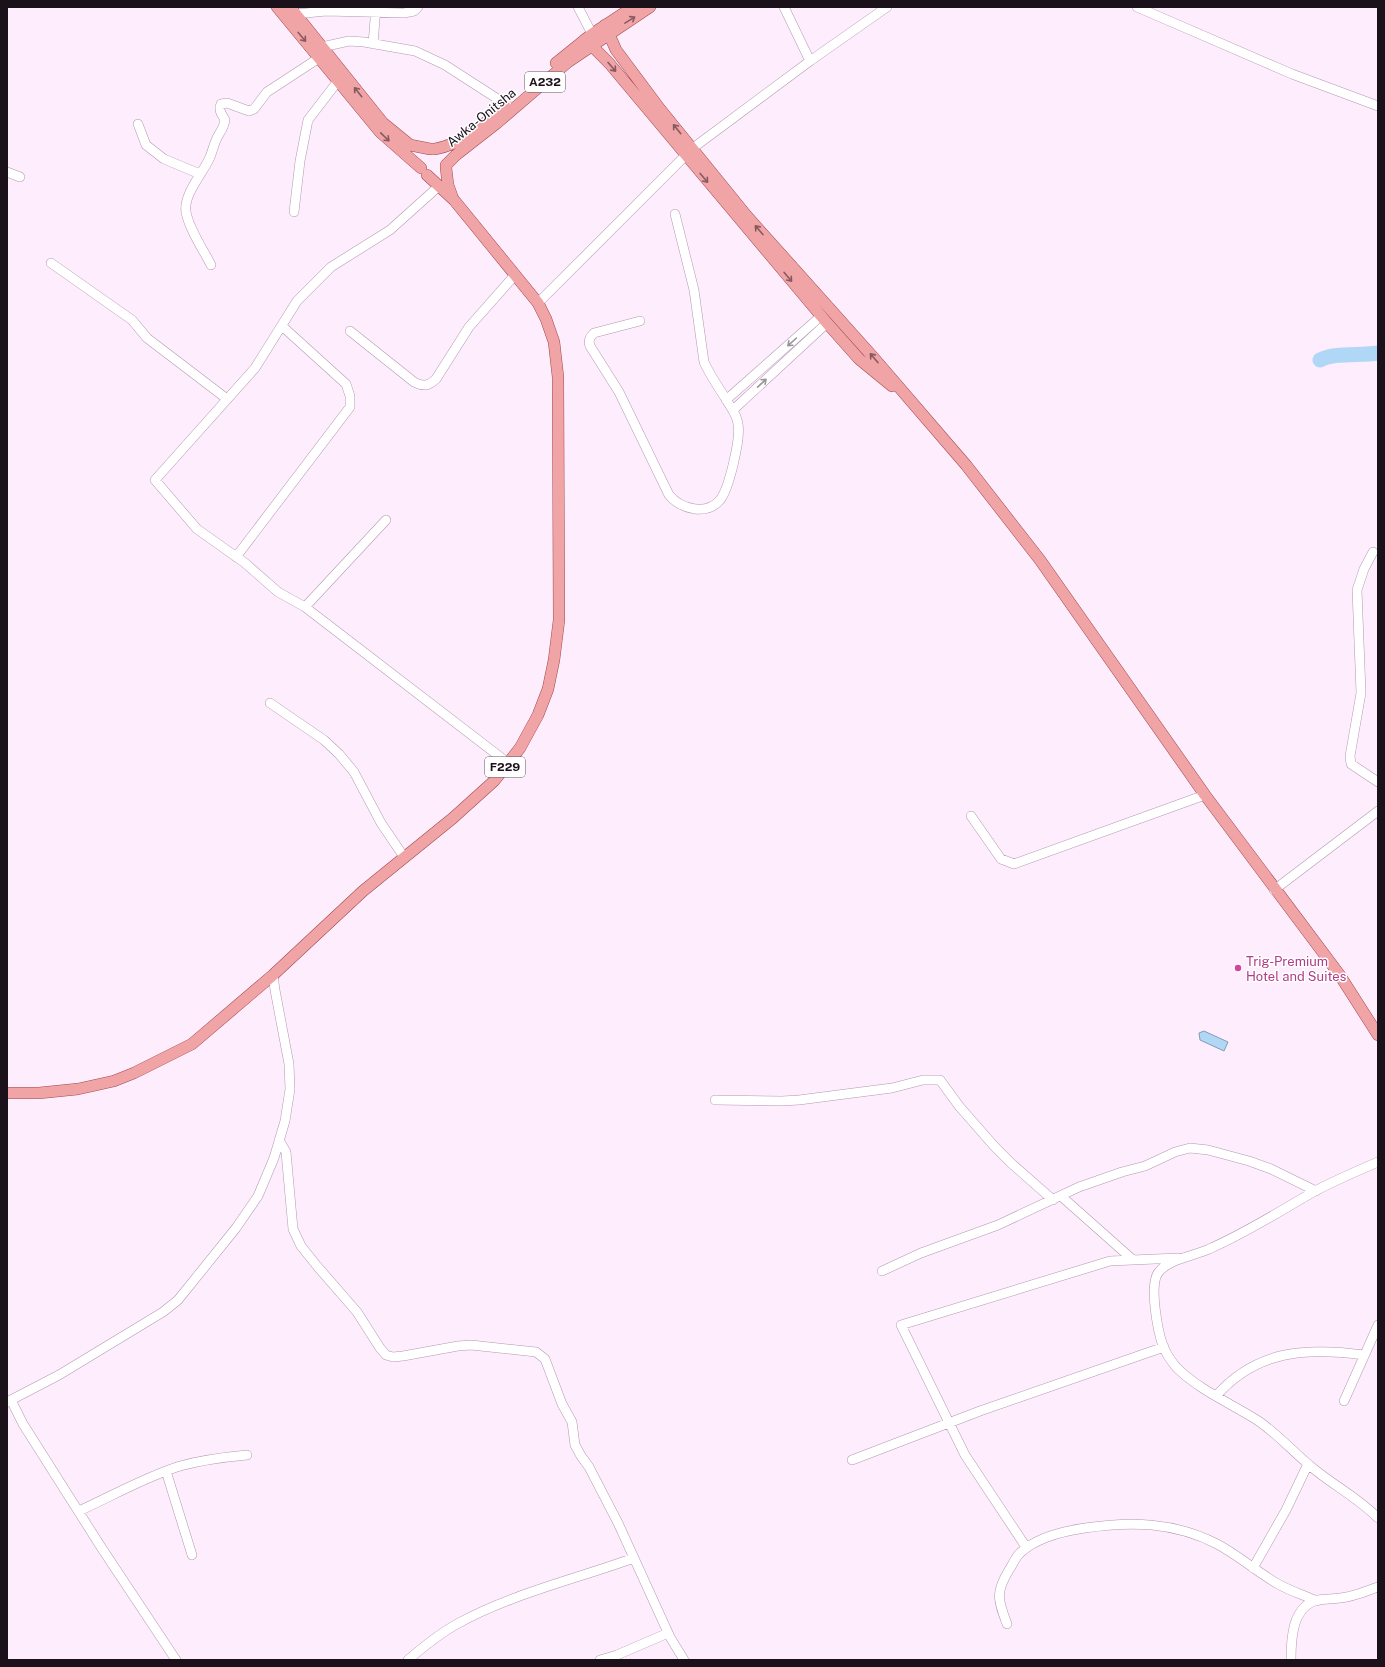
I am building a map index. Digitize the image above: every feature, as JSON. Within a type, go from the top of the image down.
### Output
[{"type":"main road","name":"A232","points":[[277,7],[320,52],[388,128],[410,145],[432,149]]},
{"type":"main road","name":"Awka-Onitsha","points":[[607,29],[633,7]]},
{"type":"main road","name":"Awka-Onitsha","points":[[432,149],[449,145],[470,135],[589,40],[650,7]]},
{"type":"main road","name":"A232","points":[[293,11],[338,81],[380,132],[424,172]]},
{"type":"main road","points":[[607,29],[624,63],[689,152],[824,320],[873,372],[908,398]]},
{"type":"main road","name":"Awka-Onitsha","points":[[446,166],[456,155],[497,123],[568,62],[589,40]]},
{"type":"main road","points":[[589,40],[908,398],[994,500],[1040,560],[1205,795],[1255,861],[1274,890],[1339,974],[1378,1035]]},
{"type":"main road","points":[[432,149],[444,154],[446,166],[444,171],[436,176],[424,172],[420,159],[422,154],[432,149]]},
{"type":"main road","name":"F229","points":[[446,166],[448,185],[454,200]]},
{"type":"main road","name":"F229","points":[[7,1093],[39,1093],[78,1089],[114,1081],[134,1073],[192,1044],[273,974],[363,892],[453,818],[488,786],[520,748],[538,715],[548,689],[554,660],[559,620],[558,377],[554,342],[546,319],[538,303],[454,200],[424,172]]},
{"type":"street","points":[[293,11],[375,9],[404,13],[414,11],[418,7]]},
{"type":"street","points":[[578,7],[589,40]]},
{"type":"street","points":[[784,7],[810,61]]},
{"type":"street","points":[[538,303],[689,152],[810,61],[887,7]]},
{"type":"street","points":[[1137,7],[1292,74],[1378,106]]},
{"type":"street","points":[[373,44],[375,9]]},
{"type":"street","points":[[211,265],[186,212],[186,203],[195,182],[210,158],[217,137],[224,127],[226,120],[220,112],[219,108],[221,104],[227,103],[249,111],[254,110],[268,92],[320,52],[348,41],[415,52],[445,65],[507,105]]},
{"type":"street","points":[[294,212],[300,160],[308,120],[338,81]]},
{"type":"street","points":[[138,124],[146,145],[164,159],[200,174]]},
{"type":"street","points":[[7,172],[20,177]]},
{"type":"street","points":[[440,186],[390,230],[331,267],[297,301],[255,368],[155,480],[197,529],[236,556],[278,592],[305,607],[508,763]]},
{"type":"street","points":[[640,321],[594,332],[589,341],[590,346],[619,392],[669,495],[681,506],[700,509],[710,508],[720,500],[726,490],[738,442],[738,421],[704,362],[694,290],[676,214]]},
{"type":"street","points":[[51,262],[132,320],[147,338],[227,400]]},
{"type":"street","points":[[350,331],[414,382],[422,386],[429,385],[436,379],[469,327],[515,275]]},
{"type":"street","points":[[726,400],[824,320]]},
{"type":"street","points":[[733,410],[824,320]]},
{"type":"street","points":[[236,556],[350,407],[350,396],[346,384],[282,326]]},
{"type":"street","points":[[305,607],[386,520]]},
{"type":"street","points":[[1373,552],[1364,569],[1357,590],[1361,693],[1350,756],[1351,764],[1378,782]]},
{"type":"street","points":[[270,702],[324,740],[339,754],[354,772],[374,811],[404,857]]},
{"type":"street","points":[[971,816],[1001,859],[1014,864],[1205,795]]},
{"type":"street","points":[[1274,890],[1378,811]]},
{"type":"street","points":[[176,1660],[9,1401],[59,1375],[163,1312],[178,1300],[236,1228],[258,1196],[274,1158],[285,1121],[290,1089],[289,1064],[273,974]]},
{"type":"street","points":[[715,1100],[799,1100],[892,1088],[923,1080],[940,1080],[959,1106],[1011,1163],[1132,1259]]},
{"type":"street","points":[[279,1140],[286,1152],[293,1229],[301,1246],[354,1308],[386,1355],[393,1357],[403,1356],[471,1345],[536,1352],[545,1359],[562,1404],[572,1422],[575,1445],[580,1456],[589,1467],[634,1558],[668,1633],[684,1660]]},
{"type":"street","points":[[882,1271],[921,1253],[998,1225],[1078,1187],[1145,1166],[1175,1152],[1190,1148],[1214,1151],[1249,1161],[1271,1169],[1316,1191]]},
{"type":"street","points":[[1378,1162],[1316,1191],[1246,1231],[1209,1249],[1185,1257],[1163,1268],[1155,1279],[1154,1293],[1164,1347],[1176,1366],[1216,1396],[1278,1435],[1293,1453],[1364,1504],[1378,1518]]},
{"type":"street","points":[[1026,1547],[965,1456],[901,1325],[1110,1262],[1132,1259],[1185,1257]]},
{"type":"street","points":[[1344,1401],[1378,1325]]},
{"type":"street","points":[[852,1460],[980,1411],[1164,1347]]},
{"type":"street","points":[[1216,1396],[1226,1384],[1244,1370],[1262,1361],[1283,1354],[1293,1352],[1331,1351],[1364,1355]]},
{"type":"street","points":[[79,1511],[166,1471],[210,1459],[247,1454]]},
{"type":"street","points":[[1253,1568],[1286,1510],[1308,1464]]},
{"type":"street","points":[[166,1471],[192,1555]]},
{"type":"street","points":[[1007,1624],[999,1600],[999,1588],[1016,1557],[1026,1547],[1049,1537],[1074,1530],[1107,1525],[1141,1524],[1164,1526],[1191,1534],[1217,1544],[1278,1584],[1317,1601]]},
{"type":"street","points":[[408,1660],[444,1632],[472,1616],[496,1605],[634,1558]]},
{"type":"street","points":[[1291,1660],[1292,1633],[1297,1619],[1306,1606],[1317,1601],[1340,1598],[1378,1587]]},
{"type":"street","points":[[600,1660],[617,1655],[668,1633]]},
{"type":"water","points":[[1204,1031],[1228,1042],[1224,1051],[1200,1040],[1199,1033]]},
{"type":"waterway","points":[[1320,360],[1340,355],[1378,353]]},
{"type":"place","name":"Trig-Premium Hotel and Suites","points":[[1238,968]]}]
